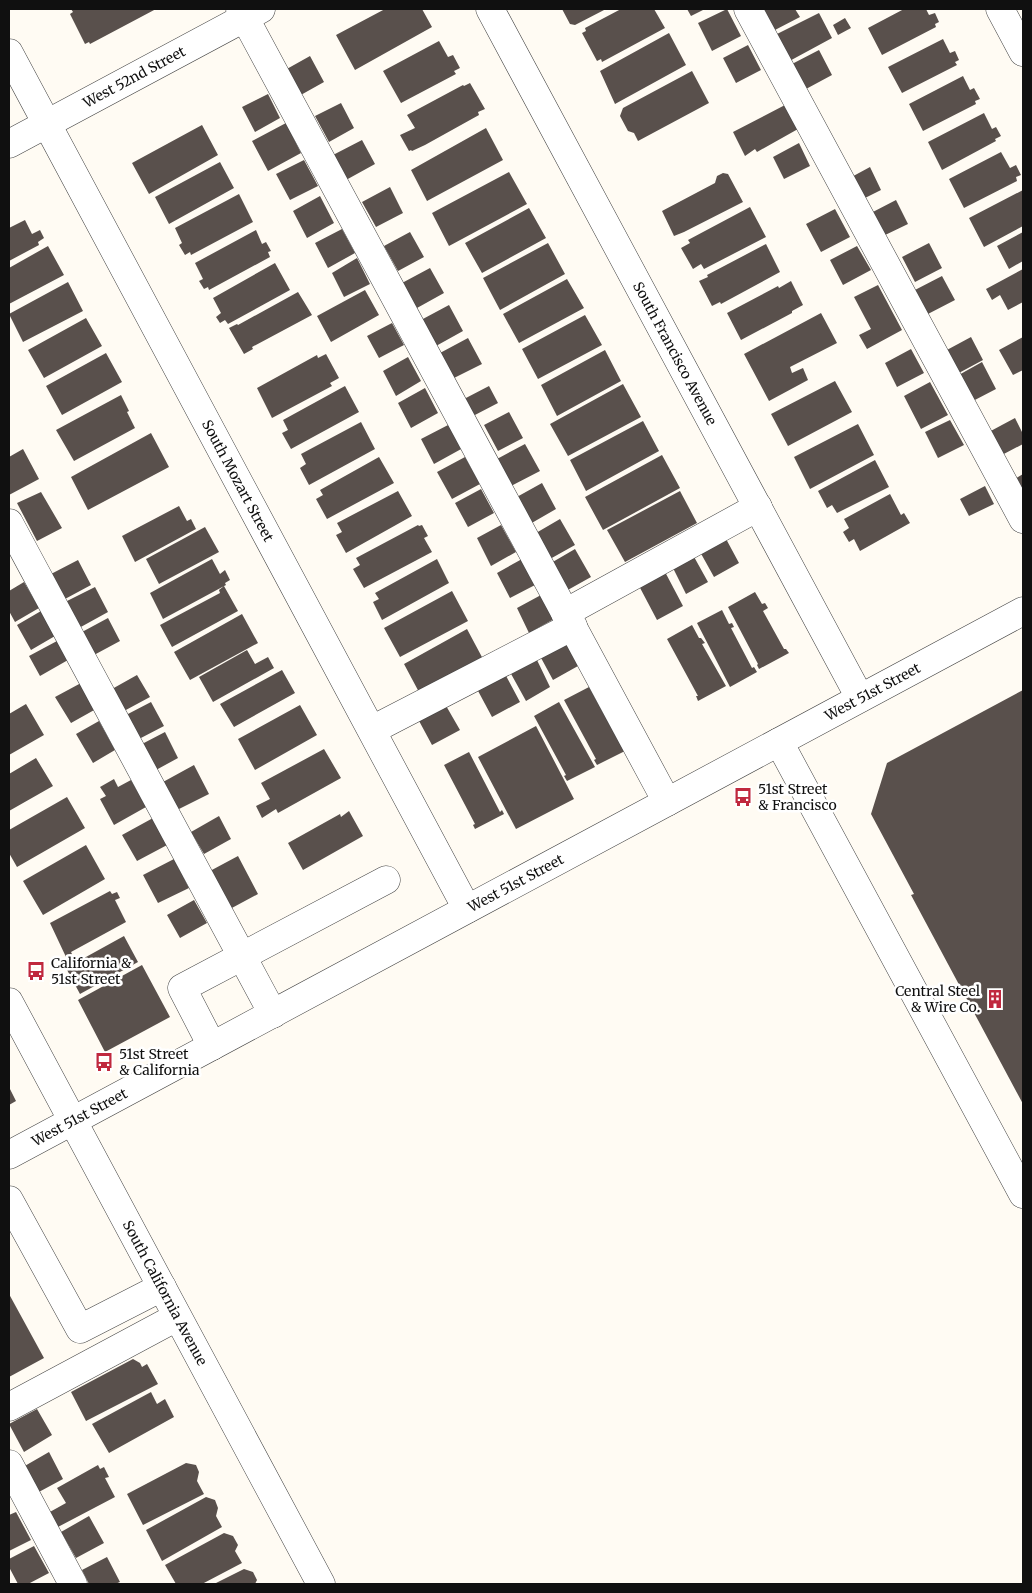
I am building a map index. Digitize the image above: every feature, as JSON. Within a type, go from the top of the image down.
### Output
[{"type":"street","name":"South Francisco Avenue","points":[[490,9],[860,698]]},
{"type":"street","points":[[748,9],[1023,519]]},
{"type":"street","points":[[1000,9],[1023,52]]},
{"type":"street","points":[[248,12],[667,802]]},
{"type":"street","name":"West 52nd Street","points":[[9,144],[248,12]]},
{"type":"street","name":"South Mozart Street","points":[[9,53],[467,909]]},
{"type":"street","points":[[372,730],[569,619],[758,508]]},
{"type":"street","points":[[9,523],[272,1014]]},
{"type":"street","name":"West 51st Street","points":[[9,1155],[1023,611]]},
{"type":"street","points":[[779,742],[1023,1194]]},
{"type":"street","points":[[212,1046],[182,988],[386,880]]},
{"type":"street","name":"South California Avenue","points":[[9,1002],[321,1584]]},
{"type":"street","points":[[9,1200],[80,1329],[162,1287]]},
{"type":"street","points":[[9,1407],[178,1316]]},
{"type":"street","points":[[9,1464],[73,1584]]},
{"type":"building","points":[[71,9],[156,9],[90,44],[89,42],[85,44],[70,14],[73,12]]},
{"type":"building","points":[[385,9],[422,9],[432,27],[355,70],[336,35]]},
{"type":"building","points":[[562,9],[606,9],[575,25],[570,24]]},
{"type":"building","points":[[621,9],[654,9],[665,28],[602,62],[601,59],[597,61],[582,33],[586,31],[585,28]]},
{"type":"building","points":[[687,9],[705,9],[691,16]]},
{"type":"building","points":[[727,9],[741,36],[712,51],[698,23]]},
{"type":"building","points":[[762,9],[795,9],[800,17],[773,31]]},
{"type":"building","points":[[904,9],[926,9],[929,15],[935,13],[939,22],[935,24],[936,27],[882,55],[868,28]]},
{"type":"building","points":[[819,13],[832,38],[784,64],[771,37]]},
{"type":"building","points":[[845,18],[851,28],[838,35],[833,25]]},
{"type":"building","points":[[669,33],[686,65],[615,104],[600,71]]},
{"type":"building","points":[[943,39],[950,53],[955,51],[959,60],[955,62],[957,65],[902,93],[888,67]]},
{"type":"building","points":[[439,41],[448,57],[453,55],[460,68],[454,71],[456,74],[401,103],[383,71]]},
{"type":"building","points":[[748,45],[761,70],[736,83],[723,58]]},
{"type":"building","points":[[819,50],[832,75],[806,89],[792,64]]},
{"type":"building","points":[[310,56],[324,82],[299,96],[285,70]]},
{"type":"building","points":[[692,71],[709,103],[638,141],[634,133],[628,131],[620,116],[623,108]]},
{"type":"building","points":[[963,76],[970,90],[974,88],[980,99],[975,101],[976,104],[923,131],[909,104]]},
{"type":"building","points":[[470,83],[485,109],[478,112],[479,115],[425,145],[409,151],[400,135],[415,128],[407,115]]},
{"type":"building","points":[[268,94],[280,118],[255,132],[242,107]]},
{"type":"building","points":[[341,103],[354,128],[329,142],[315,116]]},
{"type":"building","points":[[785,105],[798,129],[757,152],[755,149],[745,156],[733,132]]},
{"type":"building","points":[[984,113],[992,129],[996,127],[1001,136],[995,139],[996,141],[942,170],[928,142]]},
{"type":"building","points":[[286,123],[301,153],[268,171],[252,141]]},
{"type":"building","points":[[202,125],[218,155],[149,194],[132,163]]},
{"type":"building","points":[[486,128],[503,160],[427,201],[411,170]]},
{"type":"building","points":[[362,140],[375,164],[346,180],[333,155]]},
{"type":"building","points":[[799,143],[810,166],[784,179],[773,157]]},
{"type":"building","points":[[1001,152],[1010,168],[1016,165],[1021,175],[1016,177],[1017,181],[964,208],[949,179]]},
{"type":"building","points":[[304,160],[318,186],[290,200],[276,174]]},
{"type":"building","points":[[220,162],[234,188],[169,224],[155,197]]},
{"type":"building","points":[[870,167],[881,190],[857,202],[846,180]]},
{"type":"building","points":[[509,172],[527,204],[449,246],[432,213]]},
{"type":"building","points":[[723,173],[728,174],[743,202],[674,236],[662,211],[715,183],[717,176]]},
{"type":"building","points":[[390,187],[403,213],[376,227],[362,202]]},
{"type":"building","points":[[1023,190],[1023,226],[984,247],[969,218]]},
{"type":"building","points":[[239,194],[253,222],[191,255],[190,252],[185,255],[179,245],[182,243],[175,228]]},
{"type":"building","points":[[320,196],[334,223],[307,238],[293,211]]},
{"type":"building","points":[[896,200],[908,224],[881,237],[869,214]]},
{"type":"building","points":[[750,207],[766,237],[704,269],[701,264],[693,269],[681,248],[690,243],[688,240]]},
{"type":"building","points":[[529,208],[546,238],[482,273],[465,243]]},
{"type":"building","points":[[835,209],[850,237],[821,252],[806,224]]},
{"type":"building","points":[[25,220],[32,234],[40,230],[44,238],[38,242],[39,245],[9,261],[9,228]]},
{"type":"building","points":[[342,229],[355,253],[328,268],[315,243]]},
{"type":"building","points":[[256,230],[262,244],[266,242],[271,251],[268,252],[270,257],[209,290],[208,287],[204,289],[199,281],[203,279],[195,263]]},
{"type":"building","points":[[410,232],[424,257],[398,271],[384,246]]},
{"type":"building","points":[[1023,232],[1023,261],[1009,269],[997,246]]},
{"type":"building","points":[[548,243],[565,274],[500,310],[483,278]]},
{"type":"building","points":[[929,243],[942,268],[915,282],[902,257]]},
{"type":"building","points":[[766,244],[780,272],[721,304],[720,302],[712,306],[699,281]]},
{"type":"building","points":[[48,246],[64,275],[9,304],[9,268]]},
{"type":"building","points":[[857,246],[871,270],[843,285],[830,260]]},
{"type":"building","points":[[357,258],[370,284],[344,297],[332,273]]},
{"type":"building","points":[[275,263],[290,290],[228,324],[225,320],[220,323],[216,317],[221,313],[213,298]]},
{"type":"building","points":[[430,268],[444,293],[417,308],[402,283]]},
{"type":"building","points":[[1023,269],[1023,302],[1008,310],[1000,295],[992,300],[986,289]]},
{"type":"building","points":[[942,276],[955,300],[926,315],[913,291]]},
{"type":"building","points":[[567,279],[584,308],[519,343],[503,314]]},
{"type":"building","points":[[791,281],[803,305],[792,311],[792,313],[741,340],[727,313]]},
{"type":"building","points":[[68,282],[83,311],[23,342],[9,314]]},
{"type":"building","points":[[878,285],[902,330],[867,349],[859,335],[871,329],[854,297]]},
{"type":"building","points":[[365,290],[379,315],[331,342],[317,316]]},
{"type":"building","points":[[298,292],[312,315],[252,347],[253,349],[244,354],[229,328],[238,325]]},
{"type":"building","points":[[449,305],[463,331],[436,346],[421,320]]},
{"type":"building","points":[[821,313],[837,343],[790,367],[792,373],[803,368],[808,380],[769,401],[744,354]]},
{"type":"building","points":[[585,315],[602,345],[538,379],[522,349]]},
{"type":"building","points":[[86,318],[102,346],[44,378],[28,350]]},
{"type":"building","points":[[392,323],[404,345],[379,358],[367,336]]},
{"type":"building","points":[[971,337],[983,360],[957,374],[945,351]]},
{"type":"building","points":[[1023,337],[1023,370],[1013,375],[999,350]]},
{"type":"building","points":[[468,338],[482,364],[454,378],[440,353]]},
{"type":"building","points":[[911,349],[924,373],[897,387],[885,363]]},
{"type":"building","points":[[605,350],[621,381],[557,416],[541,385]]},
{"type":"building","points":[[106,353],[122,382],[62,415],[46,386]]},
{"type":"building","points":[[326,354],[339,378],[330,383],[332,386],[272,418],[257,388],[317,355],[318,358]]},
{"type":"building","points":[[408,357],[421,381],[396,396],[383,371]]},
{"type":"building","points":[[982,362],[996,389],[971,402],[957,376]]},
{"type":"building","points":[[835,381],[852,412],[788,446],[771,414]]},
{"type":"building","points":[[930,382],[948,415],[921,429],[904,396]]},
{"type":"building","points":[[623,384],[641,417],[568,456],[550,424]]},
{"type":"building","points":[[345,386],[359,412],[291,449],[282,433],[288,430],[283,420]]},
{"type":"building","points":[[489,386],[498,403],[473,416],[464,399]]},
{"type":"building","points":[[425,388],[438,413],[411,428],[398,403]]},
{"type":"building","points":[[121,395],[135,428],[74,461],[56,430]]},
{"type":"building","points":[[509,412],[523,438],[498,451],[484,425]]},
{"type":"building","points":[[1015,418],[1023,434],[1023,444],[1000,456],[987,433]]},
{"type":"building","points":[[950,420],[964,445],[938,458],[925,432]]},
{"type":"building","points":[[643,421],[659,451],[586,491],[570,460]]},
{"type":"building","points":[[361,422],[375,449],[309,485],[300,468],[306,464],[301,454]]},
{"type":"building","points":[[450,424],[463,448],[434,464],[421,439]]},
{"type":"building","points":[[858,424],[874,455],[810,489],[794,457]]},
{"type":"building","points":[[151,433],[169,467],[88,510],[71,477]]},
{"type":"building","points":[[525,444],[540,471],[511,486],[497,459]]},
{"type":"building","points":[[23,449],[39,479],[9,495],[9,457]]},
{"type":"building","points":[[662,455],[680,488],[603,530],[585,497]]},
{"type":"building","points":[[379,457],[394,483],[327,519],[316,499],[323,495],[320,490]]},
{"type":"building","points":[[465,457],[480,484],[452,499],[437,472]]},
{"type":"building","points":[[875,460],[889,487],[837,513],[832,505],[827,508],[818,491]]},
{"type":"building","points":[[1023,474],[1023,499],[1013,480]]},
{"type":"building","points":[[542,483],[556,509],[530,524],[515,498]]},
{"type":"building","points":[[985,486],[994,504],[969,516],[960,499]]},
{"type":"building","points":[[481,489],[494,513],[468,527],[455,503]]},
{"type":"building","points":[[398,491],[412,516],[346,553],[336,535],[342,532],[337,523]]},
{"type":"building","points":[[680,491],[697,523],[625,562],[607,530]]},
{"type":"building","points":[[41,492],[62,528],[37,541],[17,503]]},
{"type":"building","points":[[890,494],[901,515],[904,513],[910,523],[860,551],[854,539],[849,542],[843,532],[849,528],[844,519]]},
{"type":"building","points":[[179,506],[187,521],[191,519],[196,529],[135,562],[122,536]]},
{"type":"building","points":[[560,519],[575,545],[550,559],[536,533]]},
{"type":"building","points":[[418,525],[422,525],[428,536],[424,538],[432,552],[364,588],[353,569],[360,565],[356,558]]},
{"type":"building","points":[[501,525],[516,552],[491,566],[477,538]]},
{"type":"building","points":[[205,527],[219,552],[159,584],[146,559]]},
{"type":"building","points":[[725,537],[739,563],[714,577],[699,550]]},
{"type":"building","points":[[575,549],[591,577],[566,591],[551,563]]},
{"type":"building","points":[[693,555],[708,582],[686,594],[672,566]]},
{"type":"building","points":[[212,559],[220,574],[225,570],[230,580],[225,583],[226,585],[163,619],[150,593]]},
{"type":"building","points":[[437,559],[449,583],[382,620],[373,602],[379,599],[375,593]]},
{"type":"building","points":[[522,559],[535,585],[510,598],[497,573]]},
{"type":"building","points":[[78,560],[91,585],[65,599],[51,574]]},
{"type":"building","points":[[664,570],[683,606],[657,620],[638,584]]},
{"type":"building","points":[[24,582],[39,608],[15,622],[9,611],[9,591]]},
{"type":"building","points":[[224,586],[238,611],[172,647],[160,625],[220,593],[219,590]]},
{"type":"building","points":[[95,587],[108,612],[79,628],[65,602]]},
{"type":"building","points":[[452,591],[468,621],[400,657],[384,628]]},
{"type":"building","points":[[755,592],[762,604],[765,603],[768,608],[763,611],[784,649],[789,653],[759,669],[728,607]]},
{"type":"building","points":[[541,595],[554,619],[529,633],[517,608]]},
{"type":"building","points":[[722,610],[729,624],[732,623],[734,627],[731,628],[752,668],[754,667],[757,672],[730,687],[697,623]]},
{"type":"building","points":[[41,611],[55,636],[31,650],[17,625]]},
{"type":"building","points":[[242,614],[258,643],[190,680],[174,652]]},
{"type":"building","points":[[108,618],[120,641],[94,655],[82,632]]},
{"type":"building","points":[[692,625],[699,638],[705,643],[702,644],[726,686],[698,701],[696,696],[698,696],[667,639]]},
{"type":"building","points":[[467,629],[483,659],[420,694],[404,664]]},
{"type":"building","points":[[57,641],[68,660],[40,676],[29,656]]},
{"type":"building","points":[[565,642],[578,666],[553,680],[540,656]]},
{"type":"building","points":[[247,650],[255,664],[268,657],[274,668],[213,702],[199,677]]},
{"type":"building","points":[[536,658],[550,687],[526,701],[510,672]]},
{"type":"building","points":[[282,670],[295,693],[234,727],[220,704]]},
{"type":"building","points":[[505,674],[520,702],[492,717],[477,689]]},
{"type":"building","points":[[137,675],[150,697],[124,711],[112,689]]},
{"type":"building","points":[[81,683],[96,709],[71,723],[55,697]]},
{"type":"building","points":[[589,687],[625,751],[597,765],[594,760],[596,759],[564,700]]},
{"type":"building","name":"Central Steel & Wire Co.","points":[[1023,690],[1023,1104],[911,895],[914,894],[871,814],[887,763]]},
{"type":"building","points":[[151,702],[164,726],[139,739],[126,715]]},
{"type":"building","points":[[559,702],[595,767],[567,781],[564,776],[566,775],[534,716]]},
{"type":"building","points":[[26,704],[44,735],[9,755],[9,714]]},
{"type":"building","points":[[445,704],[460,730],[432,745],[418,719]]},
{"type":"building","points":[[300,705],[317,735],[255,770],[238,739]]},
{"type":"building","points":[[99,721],[115,750],[93,763],[76,734]]},
{"type":"building","points":[[536,726],[574,799],[516,829],[478,757]]},
{"type":"building","points":[[165,732],[178,758],[156,770],[142,744]]},
{"type":"building","points":[[324,749],[341,778],[278,813],[276,809],[262,818],[256,806],[270,799],[261,783]]},
{"type":"building","points":[[469,752],[500,812],[502,810],[504,814],[475,829],[473,825],[475,824],[444,765]]},
{"type":"building","points":[[36,758],[53,786],[9,811],[9,774]]},
{"type":"building","points":[[194,765],[209,794],[177,810],[163,782]]},
{"type":"building","points":[[114,779],[118,787],[131,780],[146,807],[114,825],[100,799],[106,796],[100,787]]},
{"type":"building","points":[[67,797],[85,828],[17,867],[9,853],[9,830]]},
{"type":"building","points":[[349,811],[363,836],[303,870],[288,843],[340,814],[341,817]]},
{"type":"building","points":[[219,816],[231,839],[204,854],[191,832]]},
{"type":"building","points":[[153,818],[169,844],[137,861],[122,835]]},
{"type":"building","points":[[86,845],[105,879],[43,915],[23,881]]},
{"type":"building","points":[[238,856],[258,894],[230,909],[210,871]]},
{"type":"building","points":[[174,859],[189,888],[158,903],[143,875]]},
{"type":"building","points":[[110,891],[112,894],[117,892],[120,898],[115,900],[126,922],[71,952],[72,954],[66,957],[50,923]]},
{"type":"building","points":[[194,900],[207,923],[180,938],[167,915]]},
{"type":"building","points":[[124,936],[138,962],[80,994],[66,968]]},
{"type":"building","points":[[142,965],[170,1017],[105,1052],[78,1000]]},
{"type":"building","points":[[9,1087],[16,1101],[9,1105]]},
{"type":"building","points":[[9,1294],[44,1358],[9,1377]]},
{"type":"building","points":[[133,1359],[140,1363],[142,1367],[147,1364],[158,1384],[86,1421],[71,1392]]},
{"type":"building","points":[[151,1392],[157,1404],[165,1399],[174,1417],[109,1453],[92,1424]]},
{"type":"building","points":[[37,1409],[52,1435],[24,1452],[9,1424]]},
{"type":"building","points":[[49,1452],[63,1479],[37,1493],[23,1467]]},
{"type":"building","points":[[186,1463],[196,1465],[199,1472],[197,1481],[204,1494],[143,1525],[127,1494]]},
{"type":"building","points":[[98,1465],[100,1469],[104,1467],[109,1477],[105,1478],[115,1497],[56,1528],[48,1513],[66,1503],[57,1488]]},
{"type":"building","points":[[206,1497],[215,1500],[218,1508],[216,1516],[222,1527],[162,1561],[146,1530]]},
{"type":"building","points":[[16,1512],[31,1540],[9,1551],[9,1515]]},
{"type":"building","points":[[89,1516],[104,1543],[76,1558],[61,1532]]},
{"type":"building","points":[[224,1533],[233,1536],[238,1545],[235,1551],[242,1563],[202,1584],[176,1584],[165,1565]]},
{"type":"building","points":[[34,1546],[49,1573],[28,1584],[18,1584],[9,1567],[9,1559]]},
{"type":"building","points":[[107,1557],[120,1582],[115,1584],[89,1584],[82,1570]]},
{"type":"building","points":[[244,1569],[253,1572],[257,1580],[255,1584],[214,1584]]},
{"type":"place","name":"51st Street & Francisco","points":[[743,797]]},
{"type":"place","name":"California & 51st Street","points":[[36,971]]},
{"type":"place","name":"Central Steel & Wire Co.","points":[[995,999]]},
{"type":"place","name":"51st Street & California","points":[[104,1062]]}]
